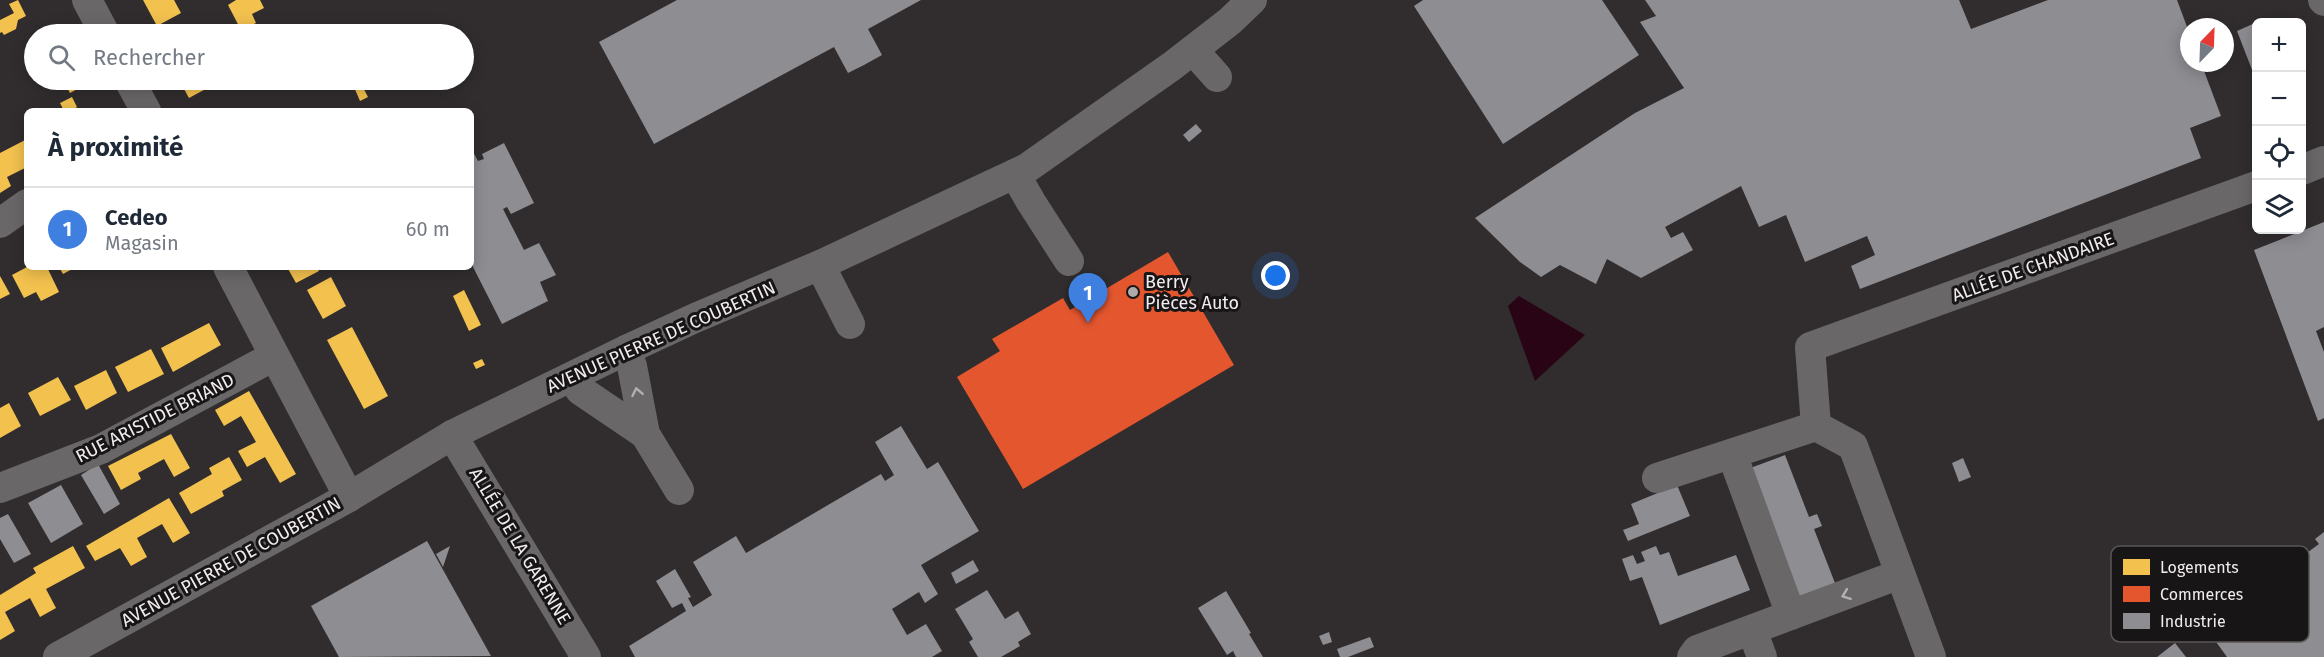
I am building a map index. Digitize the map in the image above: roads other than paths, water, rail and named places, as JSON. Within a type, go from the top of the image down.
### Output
[{"type":"street","points":[[87,0],[100,24]]},
{"type":"street","name":"AVENUE PIERRE DE COUBERTIN","points":[[58,657],[349,496],[452,435],[695,318],[820,266],[1016,174],[1102,117],[1193,50],[1252,0]]},
{"type":"street","points":[[1193,50],[1216,77]]},
{"type":"street","points":[[134,90],[144,108]]},
{"type":"street","points":[[2306,168],[2324,161]]},
{"type":"street","points":[[1016,174],[1069,261]]},
{"type":"street","name":"ALLÉE DE CHANDAIRE","points":[[1816,426],[1810,347],[2252,187]]},
{"type":"street","points":[[0,223],[24,206]]},
{"type":"street","points":[[820,266],[850,324]]},
{"type":"street","points":[[230,270],[349,496]]},
{"type":"street","points":[[626,350],[632,366],[645,434],[679,490]]},
{"type":"street","name":"RUE ARISTIDE BRIAND","points":[[0,488],[101,449],[274,356]]},
{"type":"street","points":[[580,390],[645,434]]},
{"type":"street","points":[[1657,478],[1816,426],[1853,446],[1931,657]]},
{"type":"street","name":"ALLÉE DE LA GARENNE","points":[[452,435],[586,657]]},
{"type":"street","points":[[1732,454],[1791,615]]},
{"type":"street","points":[[1692,657],[1697,650],[1757,643],[1791,615],[1900,574]]},
{"type":"place","name":"Berry Pièces Auto","points":[[1133,292]]},
{"type":"place","name":"Cedeo","points":[[1088,323]]}]
